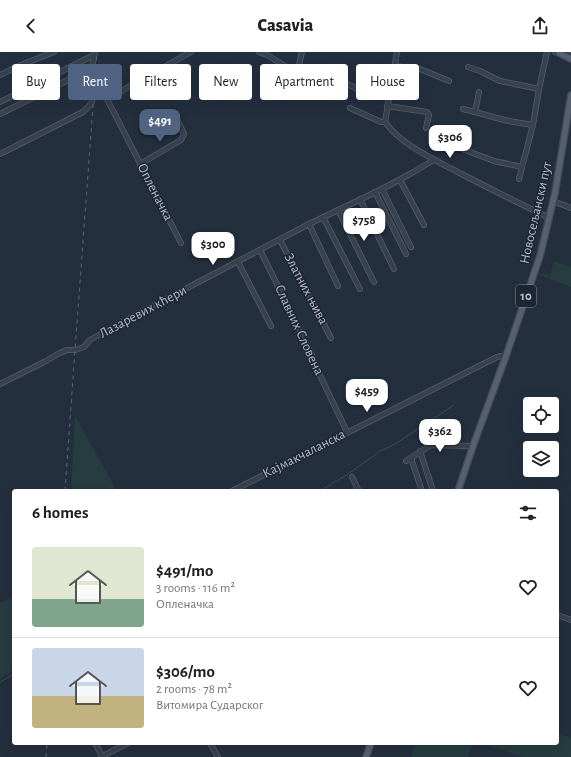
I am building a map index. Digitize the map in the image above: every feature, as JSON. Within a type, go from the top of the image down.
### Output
[{"type":"main road","points":[[557,52],[571,59]]},
{"type":"main road","name":"Новосељански пут","points":[[459,489],[540,256],[553,201],[571,95]]},
{"type":"main road","points":[[366,757],[370,745]]},
{"type":"street","points":[[0,75],[54,52]]},
{"type":"street","name":"Опленачка","points":[[181,243],[107,99],[191,52]]},
{"type":"street","points":[[259,52],[281,64]]},
{"type":"street","points":[[299,64],[302,52]]},
{"type":"street","points":[[395,64],[396,52]]},
{"type":"street","points":[[519,179],[533,125],[547,52]]},
{"type":"street","points":[[557,52],[571,54]]},
{"type":"street","points":[[93,64],[95,54]]},
{"type":"street","points":[[0,102],[95,54]]},
{"type":"street","points":[[468,67],[500,81],[539,89]]},
{"type":"street","points":[[419,69],[449,82]]},
{"type":"street","points":[[0,114],[68,80]]},
{"type":"street","points":[[475,112],[479,92]]},
{"type":"street","points":[[0,154],[83,112],[92,100]]},
{"type":"street","points":[[389,100],[385,122],[391,131],[403,140],[434,160],[549,218]]},
{"type":"street","points":[[387,106],[426,112],[429,115],[426,128]]},
{"type":"street","points":[[350,108],[381,122],[385,122]]},
{"type":"street","points":[[463,110],[508,121],[533,125]]},
{"type":"street","points":[[140,164],[182,140],[184,134],[178,121]]},
{"type":"street","points":[[457,147],[494,161],[522,167]]},
{"type":"street","name":"Лазаревих кћери","points":[[0,384],[60,353],[67,350],[75,350],[84,347],[90,340],[309,224],[400,180],[434,160]]},
{"type":"street","points":[[400,180],[424,225]]},
{"type":"street","points":[[382,189],[411,247]]},
{"type":"street","points":[[375,192],[406,254]]},
{"type":"street","points":[[360,199],[394,269]]},
{"type":"street","points":[[553,201],[571,208]]},
{"type":"street","points":[[338,210],[374,282]]},
{"type":"street","points":[[323,217],[360,289]]},
{"type":"street","points":[[309,224],[338,286]]},
{"type":"street","name":"Златних њива","points":[[280,240],[331,338]]},
{"type":"street","name":"Славних Словена","points":[[260,250],[312,355],[316,367],[347,432]]},
{"type":"street","points":[[238,262],[271,326]]},
{"type":"street","name":"Кајмакчаланска","points":[[236,489],[497,357],[506,356]]},
{"type":"street","points":[[406,461],[432,444],[473,446]]},
{"type":"street","points":[[420,451],[433,489]]},
{"type":"street","points":[[411,458],[421,489]]},
{"type":"street","points":[[352,478],[358,489]]},
{"type":"street","points":[[559,616],[571,620]]},
{"type":"street","points":[[96,745],[102,757],[124,745]]},
{"type":"street","points":[[211,745],[218,757]]},
{"type":"green space","points":[[554,261],[571,267],[571,287],[540,275],[539,273],[550,275]]},
{"type":"green space","points":[[75,416],[116,489],[71,489]]},
{"type":"green space","points":[[12,597],[12,671],[0,678],[0,603]]},
{"type":"green space","points":[[559,734],[571,738],[571,757],[523,757],[486,745],[559,745]]},
{"type":"green space","points":[[415,745],[472,745],[468,757],[411,757]]},
{"type":"waterway","points":[[323,489],[454,405]]},
{"type":"waterway","points":[[0,682],[12,675]]},
{"type":"railway","points":[[65,489],[97,52]]},
{"type":"railway","points":[[46,757],[47,745]]}]
